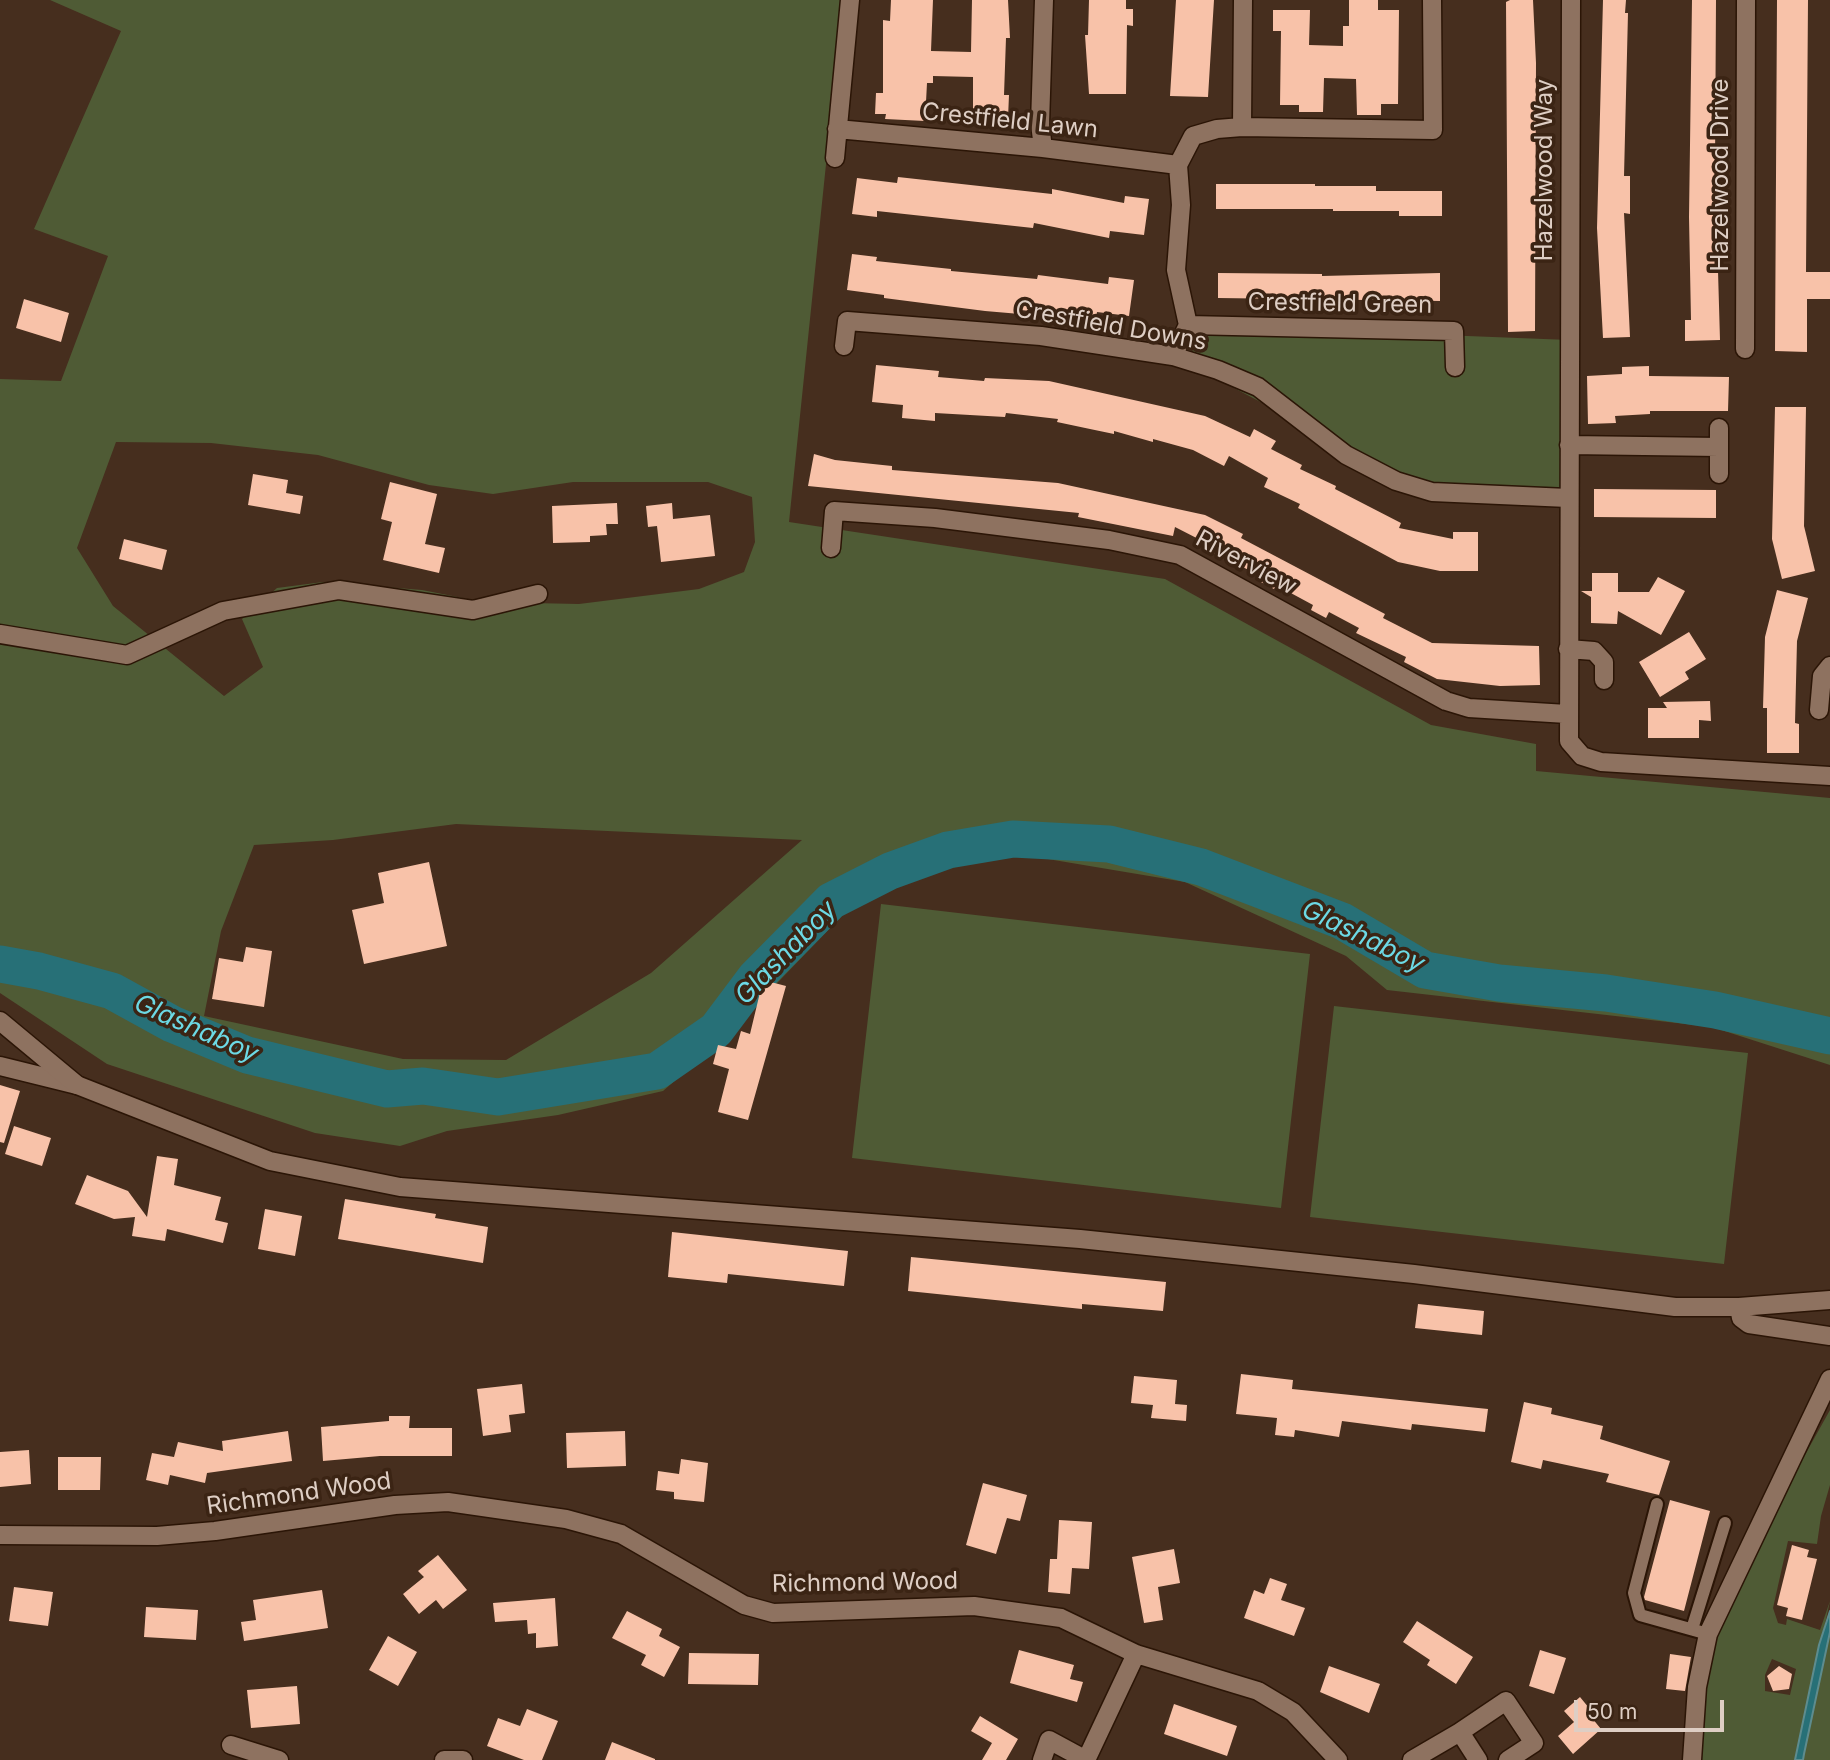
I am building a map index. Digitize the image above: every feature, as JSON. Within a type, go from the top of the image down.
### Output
[{"type":"street","points":[[835,158],[850,0]]},
{"type":"street","points":[[1043,148],[1040,124],[1044,0]]},
{"type":"street","points":[[1242,127],[1243,0]]},
{"type":"street","points":[[1173,356],[1188,325],[1176,270],[1181,205],[1178,165],[1193,136],[1217,128],[1242,127],[1433,130],[1432,0]]},
{"type":"street","name":"Hazelwood Way","points":[[1571,0],[1569,741],[1582,756],[1601,762],[1830,776]]},
{"type":"street","name":"Hazelwood Drive","points":[[1745,349],[1746,0]]},
{"type":"street","name":"Crestfield Lawn","points":[[837,129],[1043,148],[1178,165]]},
{"type":"street","name":"Crestfield Downs","points":[[844,346],[847,321],[1041,336],[1173,356],[1218,370],[1258,387],[1346,455],[1396,481],[1432,492],[1568,498]]},
{"type":"street","name":"Crestfield Green","points":[[1188,325],[1454,331],[1454,367]]},
{"type":"street","points":[[1719,428],[1719,474]]},
{"type":"street","points":[[1569,445],[1719,447]]},
{"type":"street","name":"Riverview","points":[[831,548],[834,511],[935,518],[1095,538],[1180,555],[1446,701],[1469,708],[1567,714]]},
{"type":"street","points":[[0,634],[127,655],[223,611],[339,590],[473,610],[538,594]]},
{"type":"street","points":[[1568,649],[1594,651],[1604,662],[1604,680]]},
{"type":"street","points":[[1819,710],[1822,676],[1830,666]]},
{"type":"street","points":[[0,1021],[77,1085]]},
{"type":"street","points":[[0,1066],[77,1085],[270,1161],[400,1187],[1080,1239],[1414,1274],[1675,1307],[1739,1307],[1830,1300]]},
{"type":"street","points":[[1739,1307],[1741,1318],[1749,1324],[1830,1336]]},
{"type":"street","points":[[1692,1760],[1700,1631],[1830,1379]]},
{"type":"street","name":"Richmond Wood","points":[[0,1535],[157,1536],[215,1531],[376,1508],[448,1502],[566,1519],[621,1534],[744,1605],[773,1613],[974,1606],[1061,1618],[1136,1654],[1258,1690],[1293,1712],[1338,1760]]},
{"type":"street","points":[[1042,1760],[1049,1740],[1087,1759],[1136,1654]]},
{"type":"street","points":[[1412,1760],[1506,1701],[1534,1742],[1508,1760]]},
{"type":"street","points":[[1460,1732],[1478,1760]]},
{"type":"street","points":[[231,1745],[279,1760]]},
{"type":"street","points":[[444,1760],[463,1760]]},
{"type":"lane","points":[[1657,1504],[1634,1593],[1640,1615],[1700,1631],[1725,1523]]},
{"type":"green space","points":[[50,0],[843,0],[789,522],[1165,579],[1431,725],[1536,744],[1536,771],[1830,798],[1830,1065],[1712,1027],[1387,990],[1346,956],[1185,882],[1000,851],[926,868],[862,895],[726,1036],[663,1091],[558,1115],[447,1131],[400,1146],[315,1133],[107,1064],[0,993],[0,379],[61,381],[108,256],[34,229],[121,31]],"holes":[[[116,442],[211,443],[318,455],[429,485],[493,494],[573,482],[708,482],[752,497],[755,542],[744,572],[699,589],[579,604],[483,602],[422,590],[323,582],[277,588],[242,619],[263,667],[224,696],[113,606],[77,548]],[[456,824],[802,840],[651,973],[506,1060],[403,1059],[204,1016],[221,931],[254,845],[333,840]]]},
{"type":"green space","points":[[1188,325],[1569,340],[1568,498],[1432,492],[1173,356]]},
{"type":"green space","points":[[881,904],[1310,954],[1281,1208],[852,1158]]},
{"type":"green space","points":[[1334,1006],[1748,1053],[1724,1264],[1310,1217]]},
{"type":"green space","points":[[1830,1410],[1830,1485],[1821,1516],[1817,1544],[1788,1541],[1773,1608],[1778,1623],[1786,1625],[1787,1619],[1820,1630],[1830,1601],[1795,1760],[1700,1760],[1705,1690],[1716,1635],[1787,1487]],"holes":[[[1772,1659],[1796,1669],[1790,1695],[1765,1691],[1765,1675]]]},
{"type":"green space","points":[[1830,1632],[1830,1760],[1803,1760],[1813,1704]]},
{"type":"water","points":[[1830,1611],[1830,1632],[1803,1760],[1795,1760],[1819,1645]]},
{"type":"building","points":[[891,0],[933,0],[931,51],[971,52],[972,0],[1008,0],[1010,38],[1006,38],[1004,95],[1009,95],[1008,118],[973,117],[973,77],[933,76],[933,83],[927,83],[925,121],[885,119],[886,114],[875,114],[876,93],[883,93],[883,20],[890,21]]},
{"type":"building","points":[[1089,0],[1126,0],[1126,9],[1133,9],[1133,26],[1127,25],[1126,94],[1089,94],[1085,35],[1088,35]]},
{"type":"building","points":[[1176,0],[1214,0],[1208,97],[1170,96]]},
{"type":"building","points":[[1349,0],[1378,0],[1378,10],[1399,10],[1398,104],[1381,104],[1381,115],[1357,115],[1356,79],[1324,78],[1323,112],[1299,112],[1299,105],[1280,105],[1281,31],[1273,31],[1273,10],[1310,10],[1309,45],[1343,46],[1343,26],[1349,26]]},
{"type":"building","points":[[1533,0],[1536,63],[1535,331],[1508,332],[1506,2]]},
{"type":"building","points":[[1603,0],[1626,0],[1625,13],[1628,13],[1624,176],[1630,176],[1630,214],[1624,213],[1630,337],[1603,338],[1597,228]]},
{"type":"building","points":[[1692,0],[1716,0],[1715,167],[1720,340],[1685,341],[1685,320],[1691,320],[1689,217]]},
{"type":"building","points":[[1777,0],[1808,0],[1806,272],[1830,272],[1830,299],[1807,299],[1807,352],[1775,351]]},
{"type":"building","points":[[898,177],[1052,194],[1052,189],[1124,203],[1125,196],[1149,199],[1144,235],[1110,231],[1109,238],[1034,223],[1033,228],[877,211],[877,217],[852,214],[857,178],[897,183]]},
{"type":"building","points":[[1216,184],[1315,184],[1376,186],[1376,191],[1442,191],[1442,216],[1399,216],[1399,211],[1216,209]]},
{"type":"building","points":[[852,254],[877,257],[876,261],[1037,279],[1038,275],[1108,284],[1109,277],[1134,280],[1129,316],[1097,312],[1096,319],[1021,310],[1020,314],[985,311],[884,298],[884,295],[847,290]]},
{"type":"building","points":[[1218,273],[1322,276],[1440,273],[1440,301],[1218,298]]},
{"type":"building","points":[[24,299],[69,313],[61,342],[16,328]]},
{"type":"building","points":[[876,365],[939,371],[938,377],[984,381],[985,378],[1049,381],[1205,416],[1250,437],[1254,429],[1276,441],[1271,449],[1302,465],[1300,469],[1401,523],[1399,528],[1453,539],[1453,532],[1478,532],[1478,571],[1440,571],[1398,562],[1298,508],[1300,504],[1264,487],[1268,478],[1229,456],[1224,466],[1193,450],[1153,439],[1153,442],[1114,431],[1114,434],[1057,422],[1058,419],[1006,413],[1005,417],[935,413],[935,421],[902,418],[903,405],[872,402]]},
{"type":"building","points":[[1649,366],[1649,376],[1729,377],[1728,411],[1650,411],[1650,414],[1615,416],[1616,423],[1588,424],[1587,376],[1622,374],[1622,367]]},
{"type":"building","points":[[1775,407],[1806,407],[1804,526],[1815,571],[1782,579],[1772,539]]},
{"type":"building","points":[[814,454],[835,460],[892,466],[892,470],[1058,483],[1205,515],[1243,534],[1241,538],[1385,614],[1383,618],[1432,643],[1539,646],[1540,685],[1500,686],[1437,679],[1404,662],[1406,657],[1356,633],[1359,628],[1329,612],[1326,618],[1311,610],[1313,605],[1276,585],[1274,589],[1259,581],[1261,576],[1214,553],[1216,548],[1175,527],[1173,536],[1078,517],[1079,513],[808,486]]},
{"type":"building","points":[[253,474],[288,480],[286,493],[303,496],[300,514],[248,505]]},
{"type":"building","points":[[390,482],[437,494],[425,544],[445,548],[439,573],[383,560],[392,522],[381,519]]},
{"type":"building","points":[[1594,489],[1716,490],[1716,518],[1594,517]]},
{"type":"building","points":[[617,503],[618,524],[606,524],[607,535],[590,536],[590,542],[553,543],[552,506]]},
{"type":"building","points":[[672,503],[673,519],[710,515],[715,556],[661,562],[657,526],[648,527],[646,506]]},
{"type":"building","points":[[124,539],[167,550],[162,570],[119,559]]},
{"type":"building","points":[[1592,573],[1618,573],[1618,592],[1649,592],[1658,577],[1685,591],[1661,635],[1618,611],[1617,624],[1591,623],[1591,597],[1581,591],[1592,591]]},
{"type":"building","points":[[1777,590],[1808,598],[1797,641],[1795,723],[1799,724],[1799,753],[1767,753],[1767,708],[1763,708],[1765,637]]},
{"type":"building","points":[[1689,632],[1706,659],[1685,672],[1689,679],[1660,697],[1639,662]]},
{"type":"building","points":[[1710,701],[1711,721],[1699,720],[1699,738],[1648,738],[1648,708],[1667,708],[1663,702]]},
{"type":"building","points":[[429,862],[447,946],[364,964],[352,910],[384,903],[378,873]]},
{"type":"building","points":[[246,947],[272,951],[264,1007],[212,999],[219,958],[243,962]]},
{"type":"building","points":[[763,980],[786,986],[748,1120],[718,1112],[729,1069],[713,1064],[718,1045],[736,1049],[741,1031],[750,1034]]},
{"type":"building","points":[[0,1085],[20,1091],[4,1143],[0,1142]]},
{"type":"building","points":[[14,1126],[51,1138],[42,1166],[5,1154]]},
{"type":"building","points":[[157,1156],[178,1159],[174,1185],[221,1197],[215,1220],[228,1223],[223,1243],[167,1229],[165,1241],[132,1236],[135,1217],[114,1219],[75,1204],[87,1175],[128,1191],[147,1217]]},
{"type":"building","points":[[345,1199],[436,1214],[435,1218],[488,1227],[483,1263],[338,1239]]},
{"type":"building","points":[[265,1209],[302,1216],[295,1256],[258,1249]]},
{"type":"building","points":[[672,1232],[848,1251],[844,1286],[728,1274],[727,1283],[668,1277]]},
{"type":"building","points":[[911,1257],[1166,1282],[1163,1311],[1082,1304],[1082,1309],[908,1291]]},
{"type":"building","points":[[1418,1304],[1484,1311],[1482,1335],[1415,1328]]},
{"type":"building","points":[[1241,1374],[1293,1380],[1292,1389],[1488,1409],[1485,1432],[1412,1424],[1411,1430],[1342,1421],[1339,1437],[1295,1430],[1294,1437],[1275,1435],[1277,1418],[1236,1414]]},
{"type":"building","points":[[1134,1376],[1177,1380],[1175,1404],[1187,1405],[1186,1421],[1151,1418],[1153,1405],[1131,1403]]},
{"type":"building","points":[[522,1384],[525,1413],[509,1415],[511,1432],[483,1436],[477,1389]]},
{"type":"building","points":[[1524,1402],[1552,1408],[1551,1414],[1603,1426],[1600,1439],[1670,1461],[1659,1495],[1606,1482],[1609,1474],[1543,1460],[1541,1469],[1511,1462]]},
{"type":"building","points":[[389,1416],[410,1416],[409,1428],[452,1428],[452,1456],[380,1456],[323,1461],[321,1427],[389,1421]]},
{"type":"building","points":[[288,1431],[292,1461],[207,1473],[205,1483],[170,1475],[168,1485],[146,1480],[152,1453],[174,1457],[178,1442],[223,1451],[222,1441]]},
{"type":"building","points":[[625,1431],[626,1466],[567,1468],[566,1433]]},
{"type":"building","points":[[29,1450],[31,1484],[0,1487],[0,1452]]},
{"type":"building","points":[[58,1457],[101,1457],[100,1490],[58,1490]]},
{"type":"building","points":[[681,1459],[708,1463],[704,1502],[674,1499],[674,1492],[656,1490],[658,1471],[679,1474]]},
{"type":"building","points":[[983,1483],[1027,1495],[1020,1521],[1007,1518],[996,1554],[966,1545]]},
{"type":"building","points":[[1670,1500],[1710,1511],[1684,1611],[1645,1600],[1644,1597]]},
{"type":"building","points":[[1059,1520],[1092,1522],[1089,1569],[1072,1568],[1070,1594],[1048,1592],[1050,1559],[1057,1559]]},
{"type":"building","points":[[1792,1545],[1809,1550],[1807,1557],[1817,1559],[1802,1620],[1786,1616],[1788,1608],[1777,1605]]},
{"type":"building","points":[[1174,1549],[1180,1583],[1158,1587],[1163,1620],[1144,1623],[1132,1557]]},
{"type":"building","points":[[438,1555],[467,1590],[443,1609],[436,1600],[419,1614],[403,1594],[424,1577],[418,1571]]},
{"type":"building","points":[[1270,1578],[1287,1584],[1281,1600],[1305,1608],[1294,1636],[1244,1618],[1254,1590],[1264,1594]]},
{"type":"building","points":[[14,1587],[53,1592],[48,1626],[9,1621]]},
{"type":"building","points":[[322,1590],[328,1628],[244,1641],[241,1622],[256,1620],[253,1600]]},
{"type":"building","points":[[555,1598],[558,1646],[536,1648],[536,1633],[528,1634],[527,1620],[495,1622],[493,1603]]},
{"type":"building","points":[[146,1607],[198,1610],[196,1640],[144,1637]]},
{"type":"building","points":[[627,1611],[662,1629],[659,1636],[680,1647],[664,1677],[641,1665],[646,1655],[612,1638]]},
{"type":"building","points":[[1417,1621],[1473,1657],[1456,1684],[1427,1665],[1430,1660],[1403,1642]]},
{"type":"building","points":[[388,1636],[417,1652],[398,1686],[369,1670]]},
{"type":"building","points":[[1019,1650],[1074,1665],[1070,1679],[1083,1682],[1077,1702],[1010,1683]]},
{"type":"building","points":[[1540,1650],[1566,1658],[1554,1694],[1529,1686]]},
{"type":"building","points":[[689,1653],[759,1654],[758,1685],[688,1684]]},
{"type":"building","points":[[1670,1654],[1691,1657],[1685,1691],[1666,1689]]},
{"type":"building","points":[[1329,1666],[1380,1684],[1369,1713],[1320,1692]]},
{"type":"building","points":[[1779,1666],[1792,1674],[1789,1689],[1773,1691],[1767,1676]]},
{"type":"building","points":[[297,1686],[300,1724],[251,1728],[247,1690]]},
{"type":"building","points":[[1580,1697],[1589,1708],[1587,1712],[1601,1729],[1573,1754],[1558,1736],[1574,1722],[1564,1711]]},
{"type":"building","points":[[1174,1704],[1237,1726],[1227,1756],[1164,1734]]},
{"type":"building","points":[[527,1709],[558,1721],[542,1760],[524,1760],[487,1746],[498,1718],[520,1726]]},
{"type":"building","points":[[980,1716],[1018,1739],[1006,1760],[982,1760],[992,1743],[971,1731]]},
{"type":"building","points":[[612,1742],[655,1759],[655,1760],[605,1760]]},
{"type":"waterway","name":"Glashaboy","points":[[0,964],[39,971],[112,991],[172,1024],[247,1055],[387,1089],[423,1086],[498,1097],[657,1071],[716,1030],[755,978],[831,901],[890,871],[948,850],[1013,839],[1109,844],[1201,867],[1342,921],[1425,970],[1499,983],[1606,993],[1715,1010],[1830,1036]]}]
